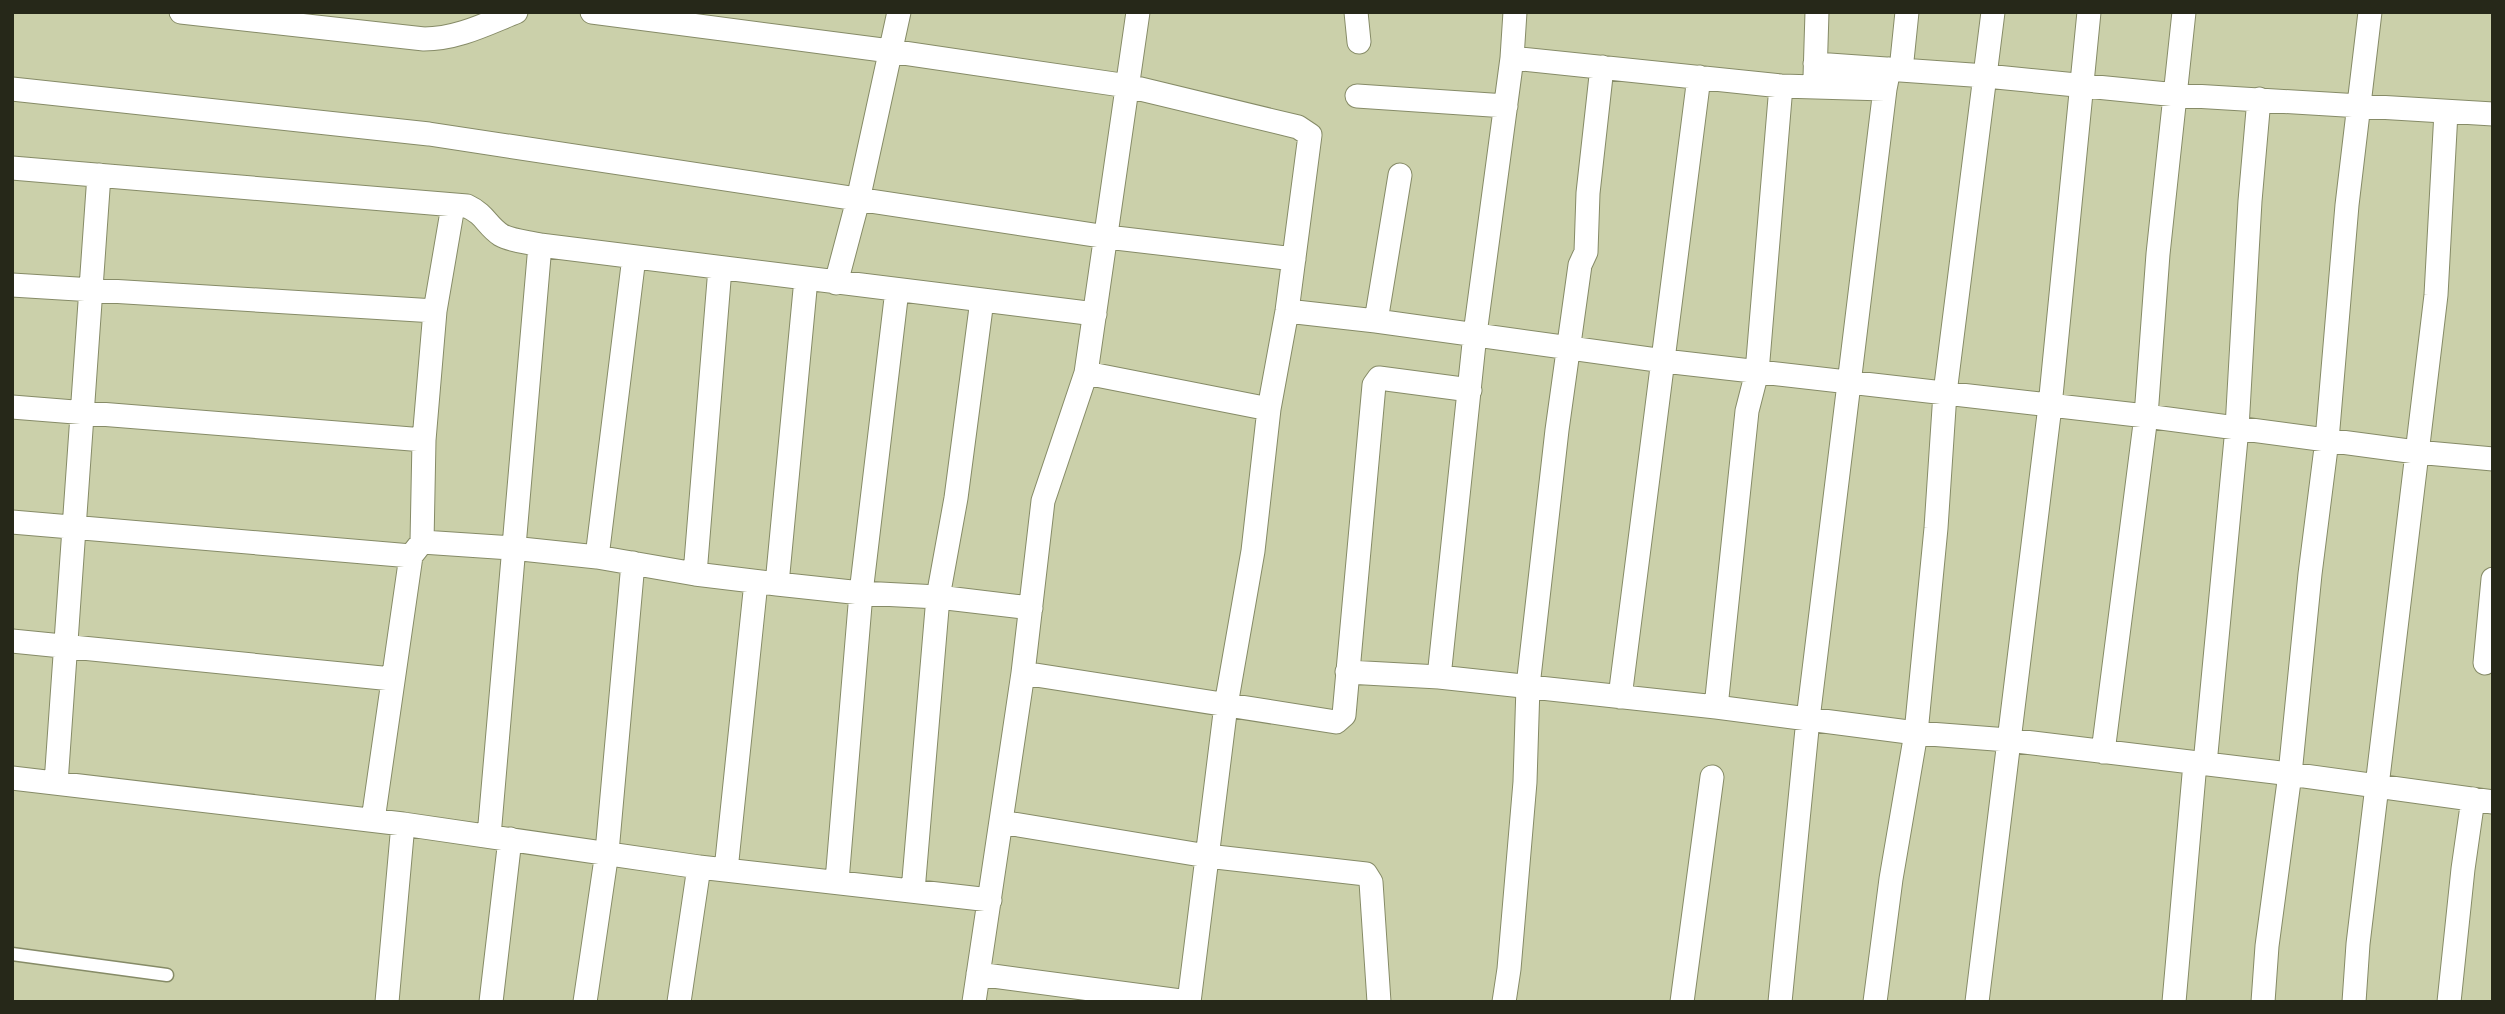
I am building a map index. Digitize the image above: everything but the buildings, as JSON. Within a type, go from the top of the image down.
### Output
[{"type":"street","points":[[181,12],[425,39],[443,39],[464,33],[516,12]]},
{"type":"street","points":[[592,12],[890,51],[1128,86],[1298,127],[1310,135],[1287,311],[1269,408],[1253,551],[1226,705],[1188,1002],[978,974]]},
{"type":"street","points":[[836,283],[858,200],[899,12]]},
{"type":"street","points":[[974,1002],[1023,673],[1043,501],[1086,373],[1138,12]]},
{"type":"street","points":[[1356,12],[1359,42]]},
{"type":"street","points":[[1439,677],[1475,334],[1513,58],[1515,12]]},
{"type":"street","points":[[1814,87],[1817,12]]},
{"type":"street","points":[[1780,1002],[1808,719],[1849,383],[1892,76],[1907,12]]},
{"type":"street","points":[[1875,1002],[1891,879],[1916,733],[1936,528],[1945,393],[1993,12]]},
{"type":"street","points":[[1977,1002],[2050,406],[2089,12]]},
{"type":"street","points":[[2102,752],[2146,416],[2158,254],[2184,12]]},
{"type":"street","points":[[2263,1002],[2267,946],[2290,774],[2310,574],[2327,440],[2347,205],[2370,12]]},
{"type":"street","points":[[1513,58],[1781,86],[1814,87],[1892,76],[1986,76],[2177,95],[2493,114]]},
{"type":"street","points":[[1815,64],[1892,76]]},
{"type":"street","points":[[1504,1002],[1510,969],[1525,782],[1528,687],[1568,347],[1580,265],[1586,252],[1588,193],[1602,67]]},
{"type":"street","points":[[1620,697],[1699,77]]},
{"type":"street","points":[[1716,707],[1747,411],[1758,372],[1781,86]]},
{"type":"street","points":[[12,89],[429,134],[1107,237],[1294,259]]},
{"type":"street","points":[[1357,96],[1506,106]]},
{"type":"street","points":[[2174,1002],[2238,428],[2250,201],[2259,99]]},
{"type":"street","points":[[2354,1002],[2358,944],[2436,295],[2446,112]]},
{"type":"street","points":[[12,168],[467,206],[481,212],[489,226],[504,237],[540,245],[1095,314]]},
{"type":"street","points":[[56,783],[99,175]]},
{"type":"street","points":[[1376,321],[1400,175]]},
{"type":"street","points":[[373,820],[392,679],[417,549],[435,311],[453,206]]},
{"type":"street","points":[[492,1002],[512,548],[540,245]]},
{"type":"street","points":[[597,556],[634,257]]},
{"type":"street","points":[[695,574],[720,268]]},
{"type":"street","points":[[726,870],[767,583],[806,279]]},
{"type":"street","points":[[12,285],[435,311]]},
{"type":"street","points":[[837,881],[861,593],[897,290]]},
{"type":"street","points":[[913,891],[937,597],[956,498],[982,300]]},
{"type":"street","points":[[1287,311],[1664,361],[2493,459]]},
{"type":"street","points":[[1086,373],[1269,408]]},
{"type":"street","points":[[1023,673],[1336,722],[1344,715],[1374,385],[1379,378],[1470,390]]},
{"type":"street","points":[[12,407],[424,440]]},
{"type":"street","points":[[12,522],[417,549],[512,548],[597,556],[695,574],[767,583],[1031,608]]},
{"type":"street","points":[[585,1002],[607,852],[633,563]]},
{"type":"street","points":[[2485,663],[2493,579]]},
{"type":"street","points":[[12,641],[392,679]]},
{"type":"street","points":[[1347,672],[1439,677],[1716,707],[1916,733],[2008,740],[2200,763],[2483,800],[2463,869],[2449,1002]]},
{"type":"street","points":[[1682,1002],[1712,777]]},
{"type":"street","points":[[12,778],[373,820],[699,867],[990,900]]},
{"type":"street","points":[[1000,822],[1207,856],[1366,874],[1371,882],[1379,1002]]},
{"type":"street","points":[[387,1002],[403,824]]},
{"type":"street","points":[[679,1002],[699,867]]},
{"type":"lane","points":[[12,954],[167,975]]}]
